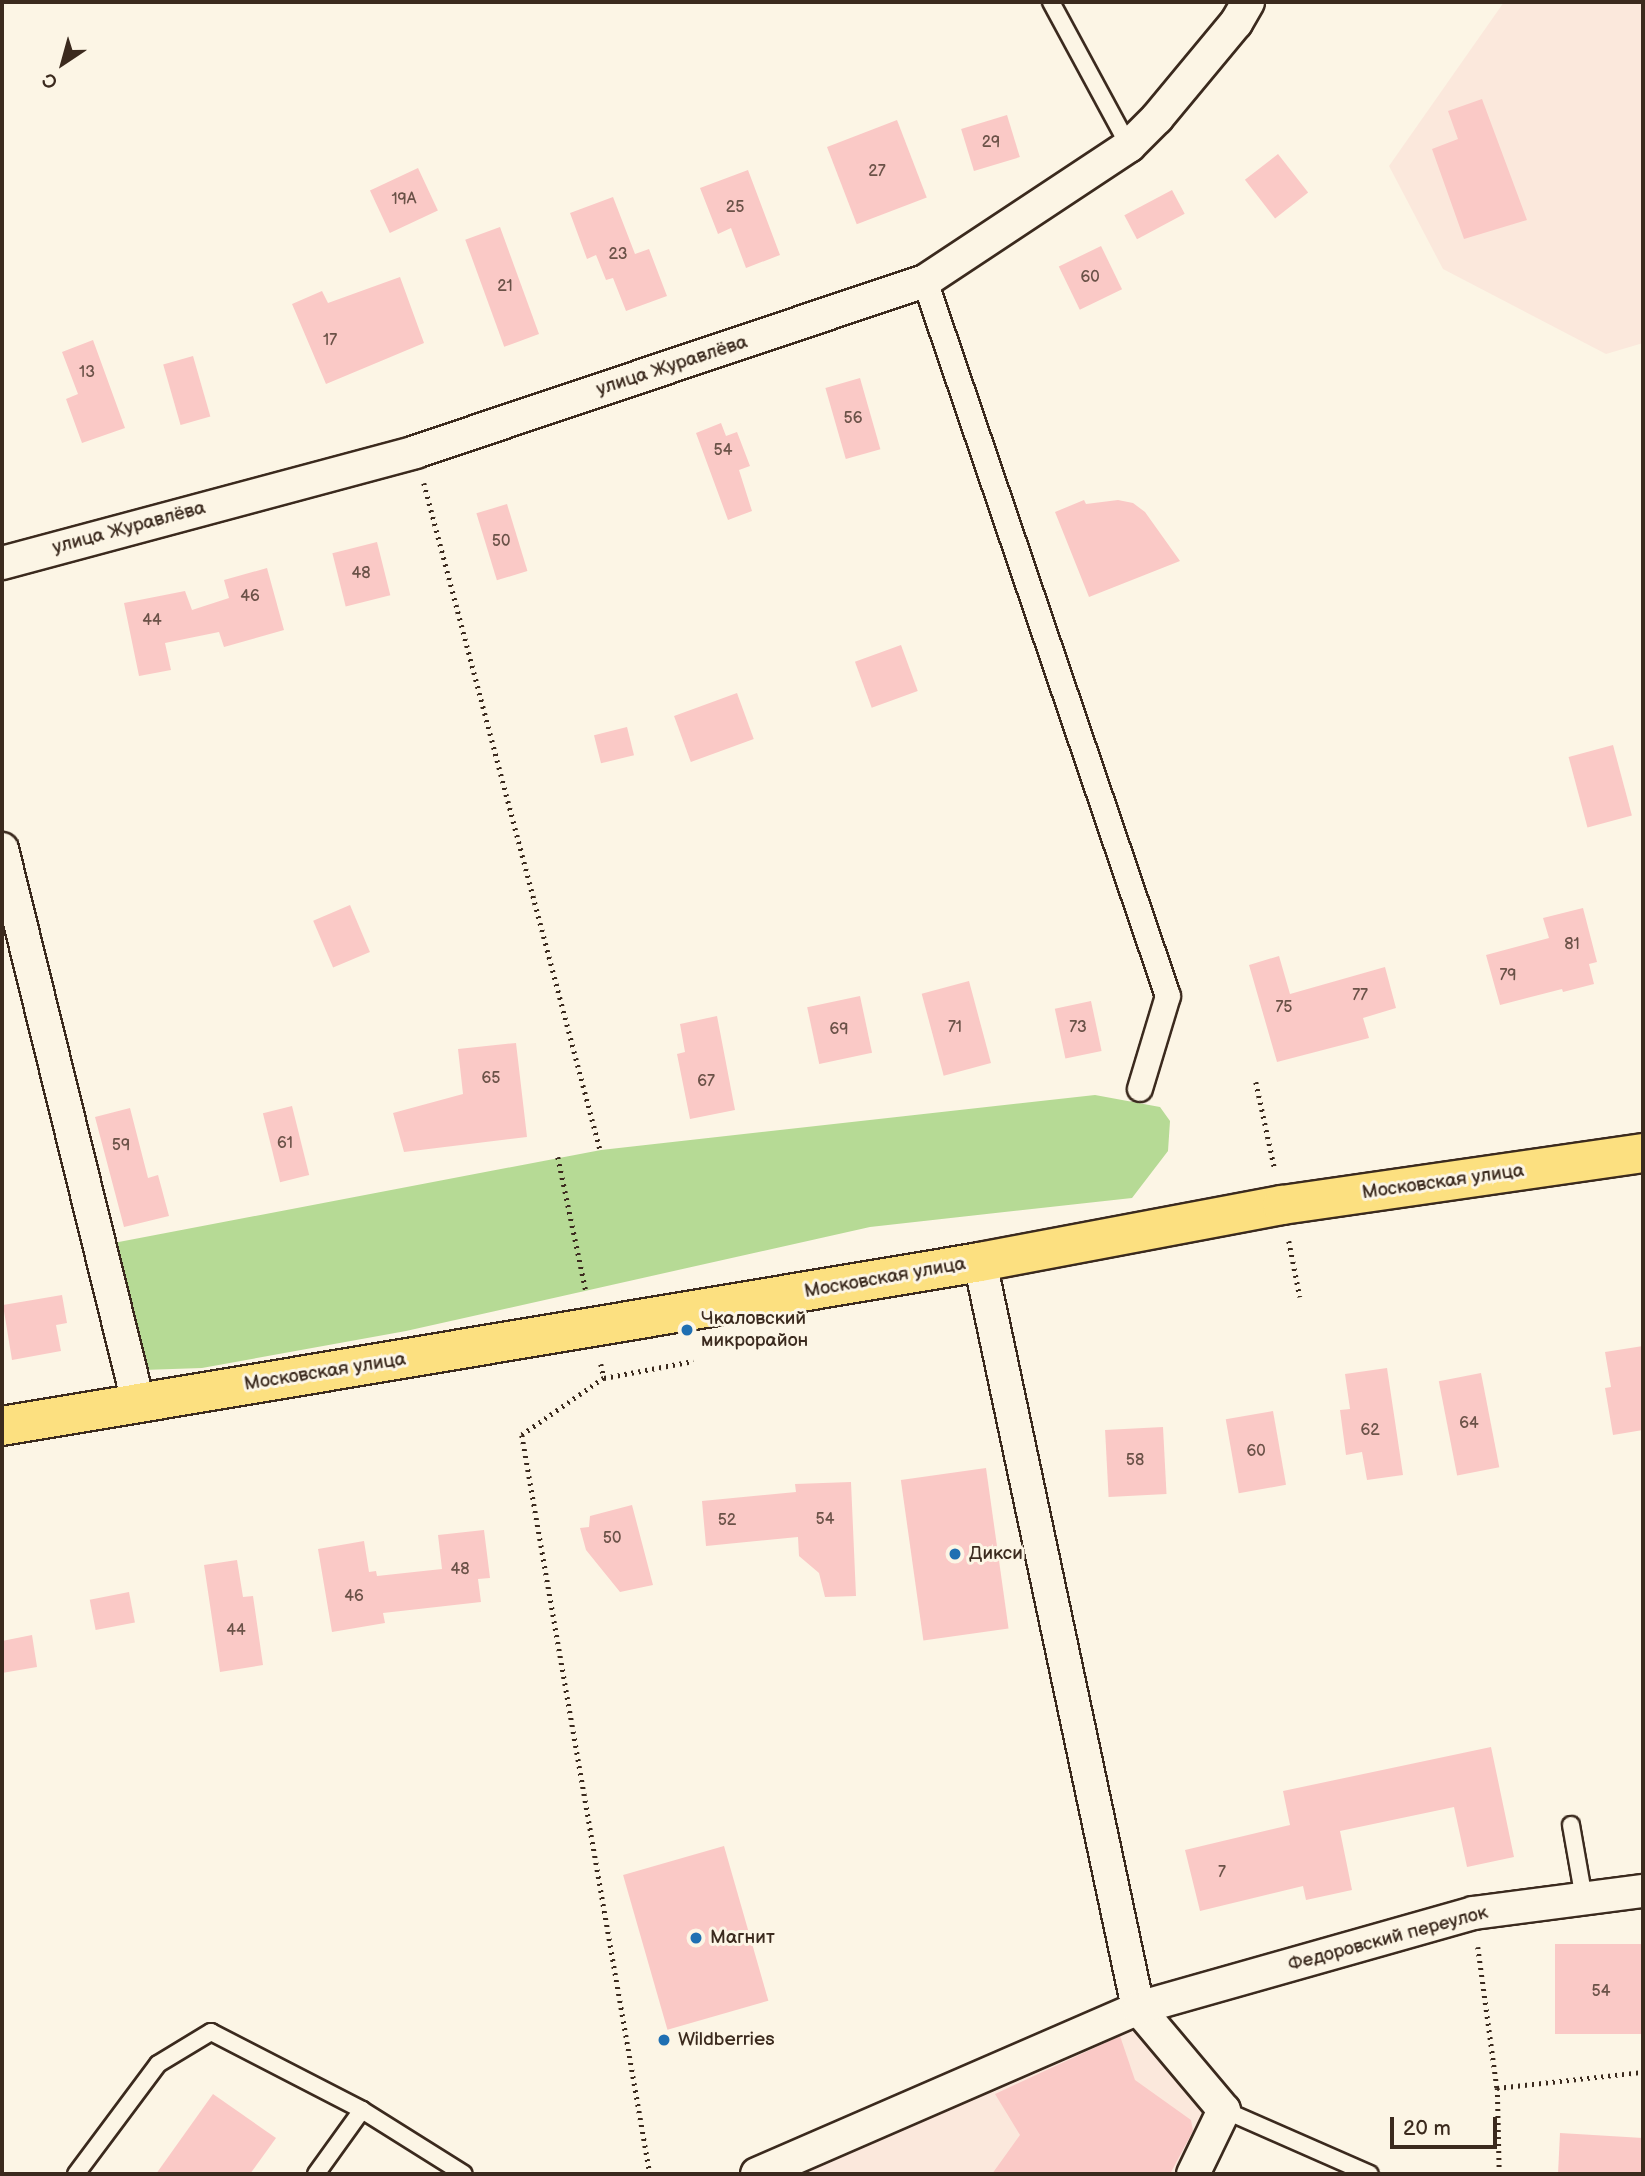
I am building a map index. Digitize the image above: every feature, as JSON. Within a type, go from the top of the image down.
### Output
[{"type":"main road","name":"Московская улица","points":[[2,1426],[980,1262],[1282,1205],[1643,1153]]},
{"type":"street","name":"улица Журавлёва","points":[[2,563],[415,452],[925,281],[1129,146],[1157,118],[1236,23],[1248,2]]},
{"type":"street","points":[[925,281],[1168,996],[1140,1089]]},
{"type":"street","points":[[2,849],[138,1402]]},
{"type":"street","points":[[980,1262],[1138,2008],[1224,2110],[1192,2174]]},
{"type":"street","name":"Федоровский переулок","points":[[757,2174],[1138,2008],[1473,1913],[1643,1891]]},
{"type":"lane","points":[[1051,2],[1129,146]]},
{"type":"lane","points":[[1572,1825],[1584,1899]]},
{"type":"lane","points":[[76,2174],[158,2064],[211,2032],[362,2110],[464,2174]]},
{"type":"lane","points":[[316,2174],[362,2110]]},
{"type":"lane","points":[[1224,2110],[1370,2174]]},
{"type":"path","points":[[415,452],[600,1149]]},
{"type":"path","points":[[1256,1082],[1276,1177]]},
{"type":"path","points":[[558,1157],[587,1296]]},
{"type":"path","points":[[1288,1236],[1300,1297]]},
{"type":"path","points":[[650,2174],[522,1435],[604,1378],[693,1361]]},
{"type":"path","points":[[601,1364],[604,1378]]},
{"type":"path","points":[[1473,1913],[1497,2088],[1499,2174]]},
{"type":"path","points":[[1497,2088],[1643,2072]]},
{"type":"shaded area","points":[[1504,2],[1643,2],[1643,343],[1606,354],[1443,269],[1389,166]]},
{"type":"shaded area","points":[[1142,2009],[1227,2109],[1194,2174],[761,2174]]},
{"type":"green space","points":[[1095,1095],[1160,1107],[1170,1121],[1168,1151],[1132,1198],[870,1227],[406,1331],[202,1368],[143,1370],[103,1245],[601,1150]]},
{"type":"building","points":[[1482,99],[1527,220],[1464,239],[1432,149],[1458,139],[1448,111]]},
{"type":"building","points":[[1007,115],[1020,157],[974,171],[961,129]]},
{"type":"building","points":[[897,120],[927,197],[857,224],[827,147]]},
{"type":"building","points":[[1278,154],[1308,193],[1275,218],[1245,180]]},
{"type":"building","points":[[418,168],[438,211],[390,233],[370,190]]},
{"type":"building","points":[[748,170],[780,255],[746,268],[731,228],[718,234],[700,188]]},
{"type":"building","points":[[1172,190],[1185,214],[1137,239],[1124,215]]},
{"type":"building","points":[[613,197],[635,254],[649,249],[667,296],[626,311],[613,278],[606,280],[596,255],[587,259],[570,213]]},
{"type":"building","points":[[500,227],[539,334],[504,347],[465,240]]},
{"type":"building","points":[[1101,246],[1122,289],[1080,310],[1059,267]]},
{"type":"building","points":[[400,277],[424,343],[326,384],[292,304],[322,291],[328,303]]},
{"type":"building","points":[[93,340],[125,428],[82,443],[66,399],[78,394],[62,352]]},
{"type":"building","points":[[193,356],[210,417],[181,425],[163,365]]},
{"type":"building","points":[[860,378],[880,449],[846,459],[825,388]]},
{"type":"building","points":[[721,423],[726,436],[737,432],[750,466],[739,470],[752,511],[728,520],[696,433]]},
{"type":"building","points":[[1084,500],[1086,504],[1118,500],[1133,503],[1145,512],[1180,561],[1089,597],[1055,512]]},
{"type":"building","points":[[507,504],[527,571],[497,580],[476,513]]},
{"type":"building","points":[[377,542],[390,595],[346,606],[332,553]]},
{"type":"building","points":[[267,568],[284,630],[224,647],[219,632],[165,643],[171,670],[139,676],[124,603],[185,591],[192,610],[229,598],[224,580]]},
{"type":"building","points":[[901,645],[918,691],[872,708],[855,662]]},
{"type":"building","points":[[737,693],[754,739],[691,762],[674,716]]},
{"type":"building","points":[[627,727],[634,755],[601,763],[594,735]]},
{"type":"building","points":[[1613,745],[1632,816],[1587,827],[1569,757]]},
{"type":"building","points":[[350,905],[370,952],[333,968],[313,921]]},
{"type":"building","points":[[1583,908],[1597,962],[1589,964],[1594,984],[1500,1005],[1486,955],[1549,938],[1543,918]]},
{"type":"building","points":[[1279,956],[1290,994],[1385,967],[1396,1008],[1363,1018],[1369,1038],[1277,1062],[1249,965]]},
{"type":"building","points":[[969,981],[991,1063],[944,1076],[922,994]]},
{"type":"building","points":[[860,996],[872,1053],[819,1064],[807,1007]]},
{"type":"building","points":[[1091,1001],[1102,1051],[1065,1059],[1055,1009]]},
{"type":"building","points":[[717,1016],[735,1110],[690,1119],[677,1054],[685,1052],[680,1024]]},
{"type":"building","points":[[516,1043],[527,1137],[404,1152],[393,1113],[463,1094],[458,1049]]},
{"type":"building","points":[[292,1106],[309,1175],[280,1182],[263,1113]]},
{"type":"building","points":[[130,1108],[148,1178],[158,1175],[169,1216],[124,1227],[95,1117]]},
{"type":"building","points":[[62,1295],[67,1323],[56,1325],[61,1351],[12,1360],[3,1305]]},
{"type":"building","points":[[1643,1346],[1643,1430],[1613,1435],[1605,1388],[1611,1387],[1605,1352]]},
{"type":"building","points":[[1387,1368],[1403,1475],[1367,1480],[1362,1452],[1346,1455],[1340,1410],[1350,1409],[1345,1374]]},
{"type":"building","points":[[1481,1373],[1499,1467],[1457,1475],[1439,1381]]},
{"type":"building","points":[[1273,1411],[1286,1485],[1239,1493],[1226,1419]]},
{"type":"building","points":[[1163,1427],[1167,1494],[1109,1497],[1105,1430]]},
{"type":"building","name":"Дикси","points":[[986,1468],[1009,1628],[923,1640],[901,1480]]},
{"type":"building","points":[[851,1482],[856,1596],[825,1597],[819,1573],[799,1556],[798,1537],[706,1546],[702,1501],[796,1492],[795,1484]]},
{"type":"building","points":[[632,1505],[653,1585],[620,1592],[586,1550],[580,1528],[589,1527],[590,1516]]},
{"type":"building","points":[[484,1530],[490,1578],[478,1579],[481,1602],[383,1613],[385,1623],[332,1632],[318,1549],[364,1541],[369,1572],[376,1571],[377,1576],[442,1569],[438,1535]]},
{"type":"building","points":[[237,1560],[243,1597],[253,1596],[263,1665],[220,1672],[204,1565]]},
{"type":"building","points":[[129,1592],[135,1622],[96,1630],[90,1600]]},
{"type":"building","points":[[32,1635],[37,1667],[2,1673],[2,1641]]},
{"type":"building","points":[[1491,1747],[1514,1857],[1467,1867],[1454,1807],[1340,1831],[1352,1890],[1306,1900],[1303,1886],[1200,1911],[1185,1850],[1290,1825],[1283,1791]]},
{"type":"building","name":"Магнит","points":[[724,1846],[768,2001],[667,2030],[623,1875]]},
{"type":"building","points":[[1555,1944],[1643,1944],[1643,2034],[1555,2034]]},
{"type":"building","points":[[1120,2036],[1135,2080],[1191,2120],[1193,2131],[1170,2174],[992,2174],[1020,2135],[995,2094]]},
{"type":"building","points":[[213,2094],[276,2138],[250,2174],[156,2174]]},
{"type":"building","points":[[1560,2133],[1643,2138],[1643,2174],[1558,2174]]},
{"type":"place","name":"Чкаловский микрорайон","points":[[687,1330]]},
{"type":"place","name":"Дикси","points":[[955,1554]]},
{"type":"place","name":"Магнит","points":[[696,1938]]},
{"type":"place","name":"Wildberries","points":[[664,2040]]}]
